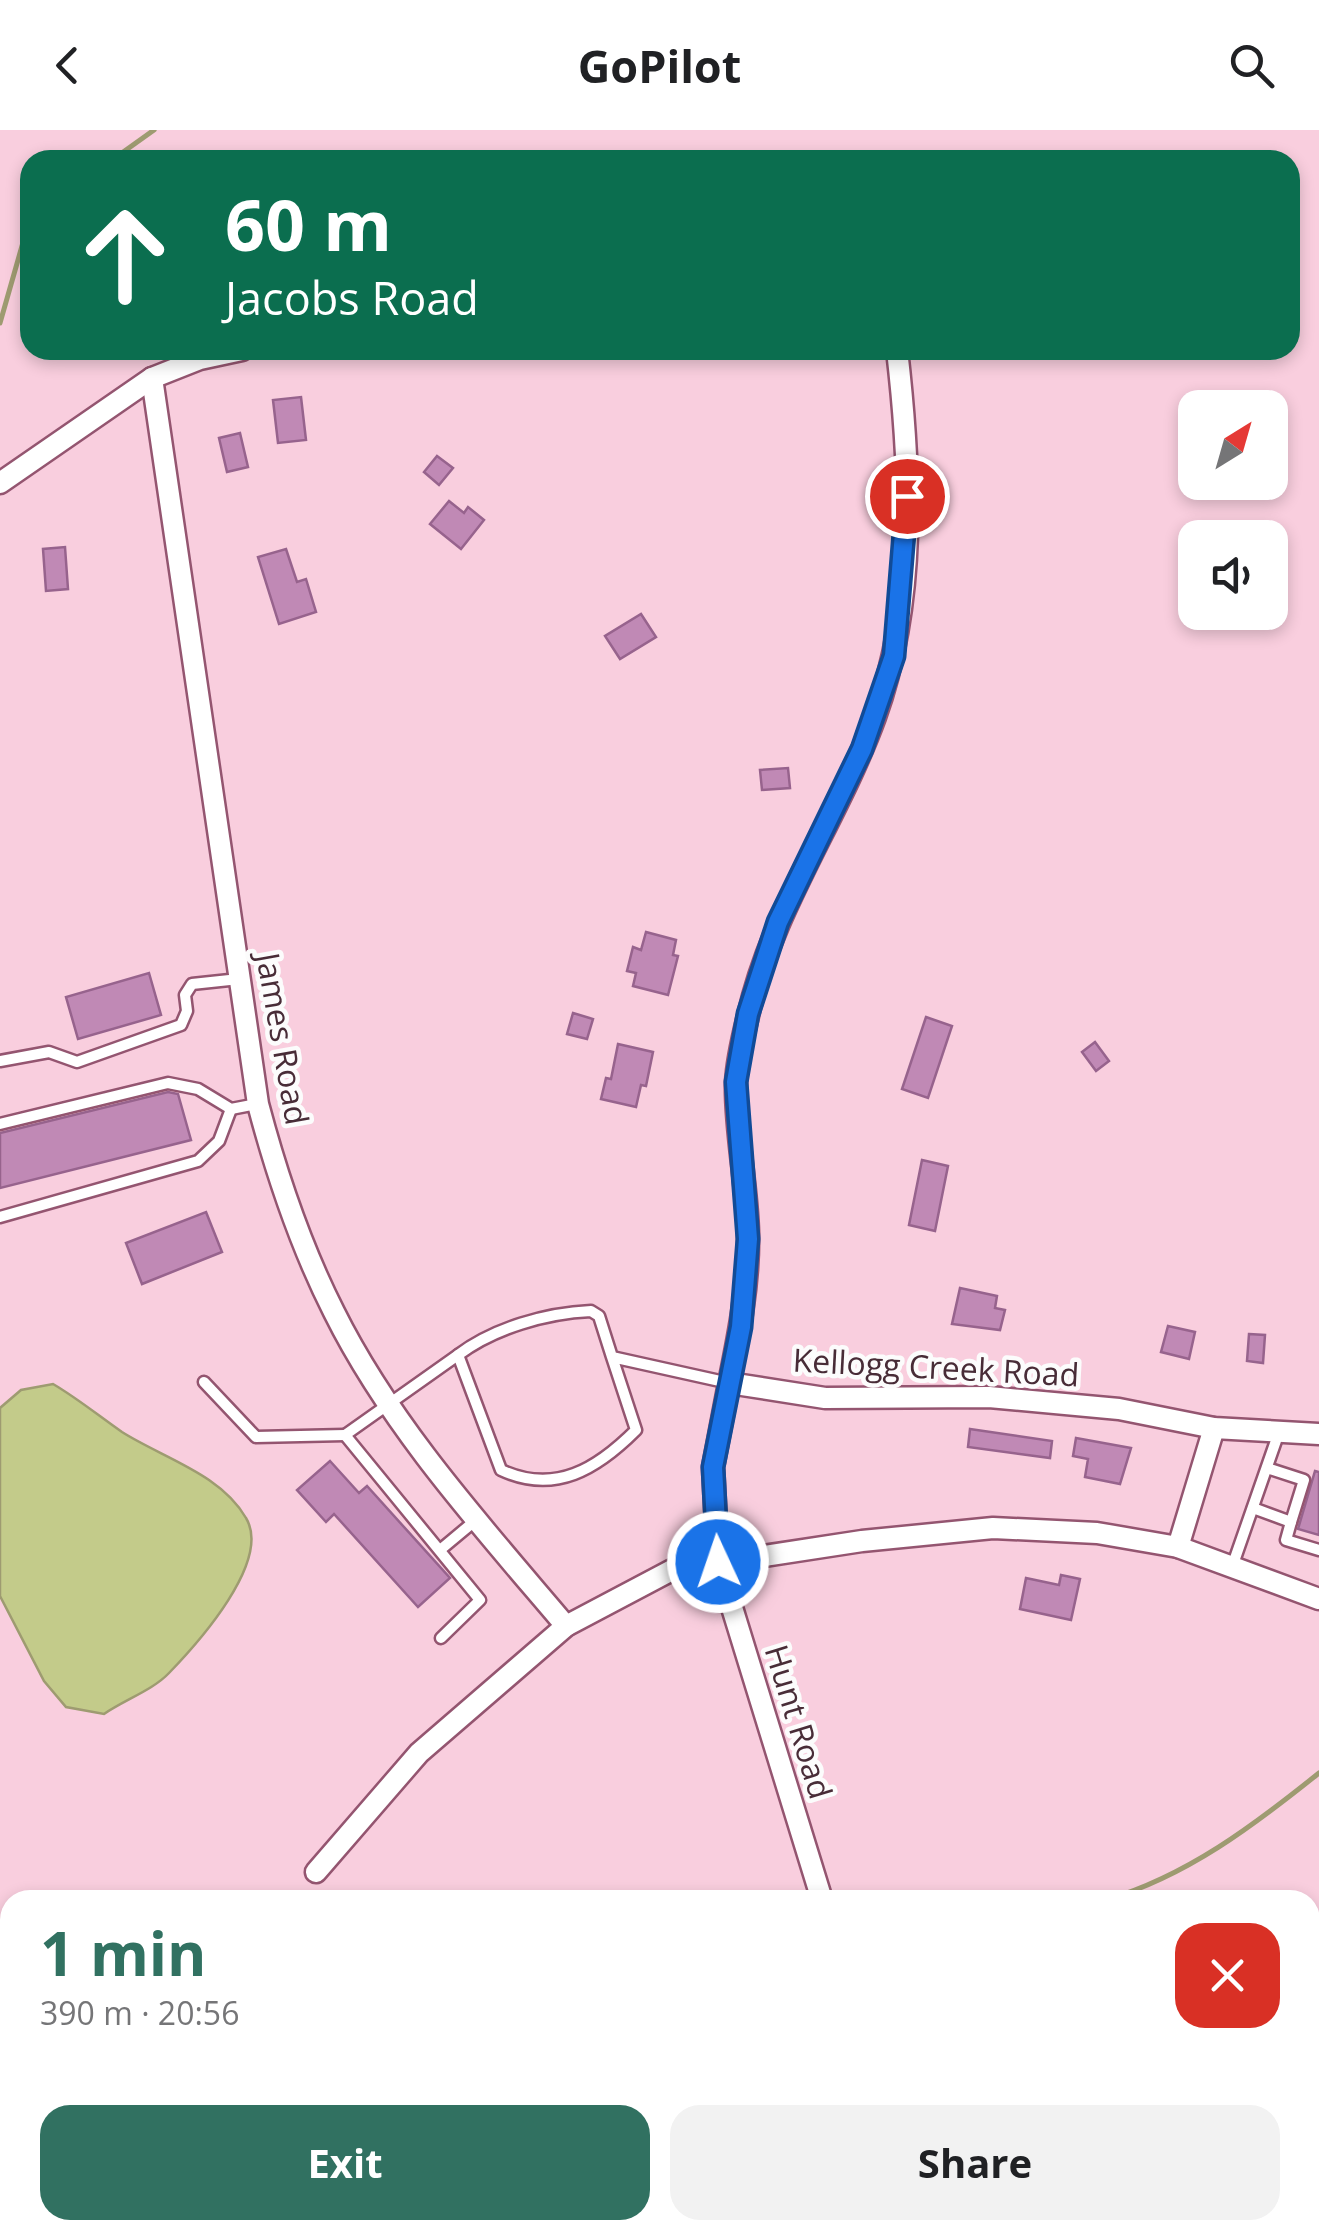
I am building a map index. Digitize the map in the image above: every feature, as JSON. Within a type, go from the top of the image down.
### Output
[{"type":"street","points":[[0,482],[152,378],[197,360]]},
{"type":"street","points":[[718,1562],[713,1467],[741,1327],[748,1239],[736,1082],[748,1014],[778,922],[862,749],[894,656],[908,529],[906,430],[899,360]]},
{"type":"street","name":"James Road","points":[[152,378],[258,1104],[282,1194],[335,1314],[389,1400],[477,1519],[566,1626]]},
{"type":"street","name":"Kellogg Creek Road","points":[[729,1383],[825,1398],[990,1398],[1100,1407],[1214,1428],[1319,1434]]},
{"type":"street","points":[[1178,1548],[1214,1428]]},
{"type":"street","points":[[316,1872],[419,1753],[566,1626],[672,1570],[992,1528],[1097,1533],[1178,1548],[1319,1599]]},
{"type":"street","name":"Hunt Road","points":[[718,1562],[819,1890]]},
{"type":"lane","points":[[0,1061],[49,1052],[76,1062],[148,1038],[181,1024],[187,1011],[185,995],[192,984],[240,979]]},
{"type":"lane","points":[[0,1124],[168,1082],[198,1089],[232,1109],[258,1104]]},
{"type":"lane","points":[[0,1218],[198,1161],[218,1142],[232,1109]]},
{"type":"lane","points":[[204,1382],[256,1437],[345,1435],[476,1341],[513,1326],[591,1311],[599,1316],[636,1430],[610,1457],[574,1476],[527,1482],[500,1470],[458,1355]]},
{"type":"lane","points":[[612,1357],[729,1383]]},
{"type":"lane","points":[[1232,1567],[1278,1432]]},
{"type":"lane","points":[[345,1435],[480,1600],[440,1638]]},
{"type":"lane","points":[[1267,1468],[1304,1480],[1286,1540],[1319,1550]]},
{"type":"lane","points":[[1253,1508],[1291,1522]]},
{"type":"lane","points":[[440,1550],[477,1519]]},
{"type":"shaded area","points":[[53,1384],[122,1432],[207,1478],[235,1503],[246,1518],[251,1536],[241,1578],[197,1642],[162,1679],[104,1714],[66,1707],[44,1681],[0,1596],[0,1408],[21,1390]]},
{"type":"building","points":[[301,397],[306,440],[278,443],[273,400]]},
{"type":"building","points":[[240,433],[248,467],[227,472],[219,438]]},
{"type":"building","points":[[437,456],[453,468],[439,485],[424,472]]},
{"type":"building","points":[[449,501],[464,513],[468,507],[484,520],[461,549],[430,524]]},
{"type":"building","points":[[65,547],[68,589],[46,591],[43,549]]},
{"type":"building","points":[[286,549],[297,582],[306,579],[316,612],[279,624],[258,557]]},
{"type":"building","points":[[641,614],[656,637],[620,659],[605,636]]},
{"type":"building","points":[[788,768],[790,788],[762,790],[760,770]]},
{"type":"building","points":[[646,932],[676,940],[673,955],[678,956],[668,995],[633,986],[636,973],[627,971],[633,947],[641,950]]},
{"type":"building","points":[[149,973],[161,1015],[78,1039],[66,997]]},
{"type":"building","points":[[573,1013],[593,1019],[587,1039],[567,1034]]},
{"type":"building","points":[[926,1017],[952,1026],[928,1098],[902,1089]]},
{"type":"building","points":[[1095,1042],[1109,1061],[1096,1071],[1082,1052]]},
{"type":"building","points":[[618,1044],[653,1052],[646,1086],[641,1085],[636,1107],[601,1099],[606,1078],[611,1079]]},
{"type":"building","points":[[168,1092],[178,1094],[191,1140],[0,1188],[0,1133]]},
{"type":"building","points":[[922,1160],[948,1166],[935,1231],[909,1225]]},
{"type":"building","points":[[206,1212],[222,1252],[142,1284],[126,1243]]},
{"type":"building","points":[[960,1288],[997,1296],[995,1308],[1005,1310],[1000,1330],[952,1324]]},
{"type":"building","points":[[1168,1326],[1195,1332],[1189,1359],[1161,1352]]},
{"type":"building","points":[[1249,1334],[1265,1335],[1263,1363],[1247,1361]]},
{"type":"building","points":[[970,1429],[1052,1441],[1050,1458],[968,1447]]},
{"type":"building","points":[[1076,1438],[1131,1448],[1120,1484],[1085,1477],[1088,1459],[1073,1456]]},
{"type":"building","points":[[330,1461],[359,1493],[367,1486],[450,1578],[418,1607],[334,1514],[326,1522],[297,1490]]},
{"type":"building","points":[[1315,1471],[1319,1472],[1319,1535],[1298,1529]]},
{"type":"building","points":[[1061,1575],[1080,1579],[1071,1620],[1020,1609],[1026,1578],[1059,1585]]},
{"type":"waterway","points":[[126,150],[154,130]]},
{"type":"waterway","points":[[0,323],[20,253]]},
{"type":"waterway","points":[[1136,1890],[1218,1847],[1319,1773]]},
{"type":"route","points":[[718,1562],[713,1467],[741,1327],[748,1239],[746,1168],[736,1082],[748,1014],[778,922],[875,718],[894,656],[908,529],[907,496]]}]
